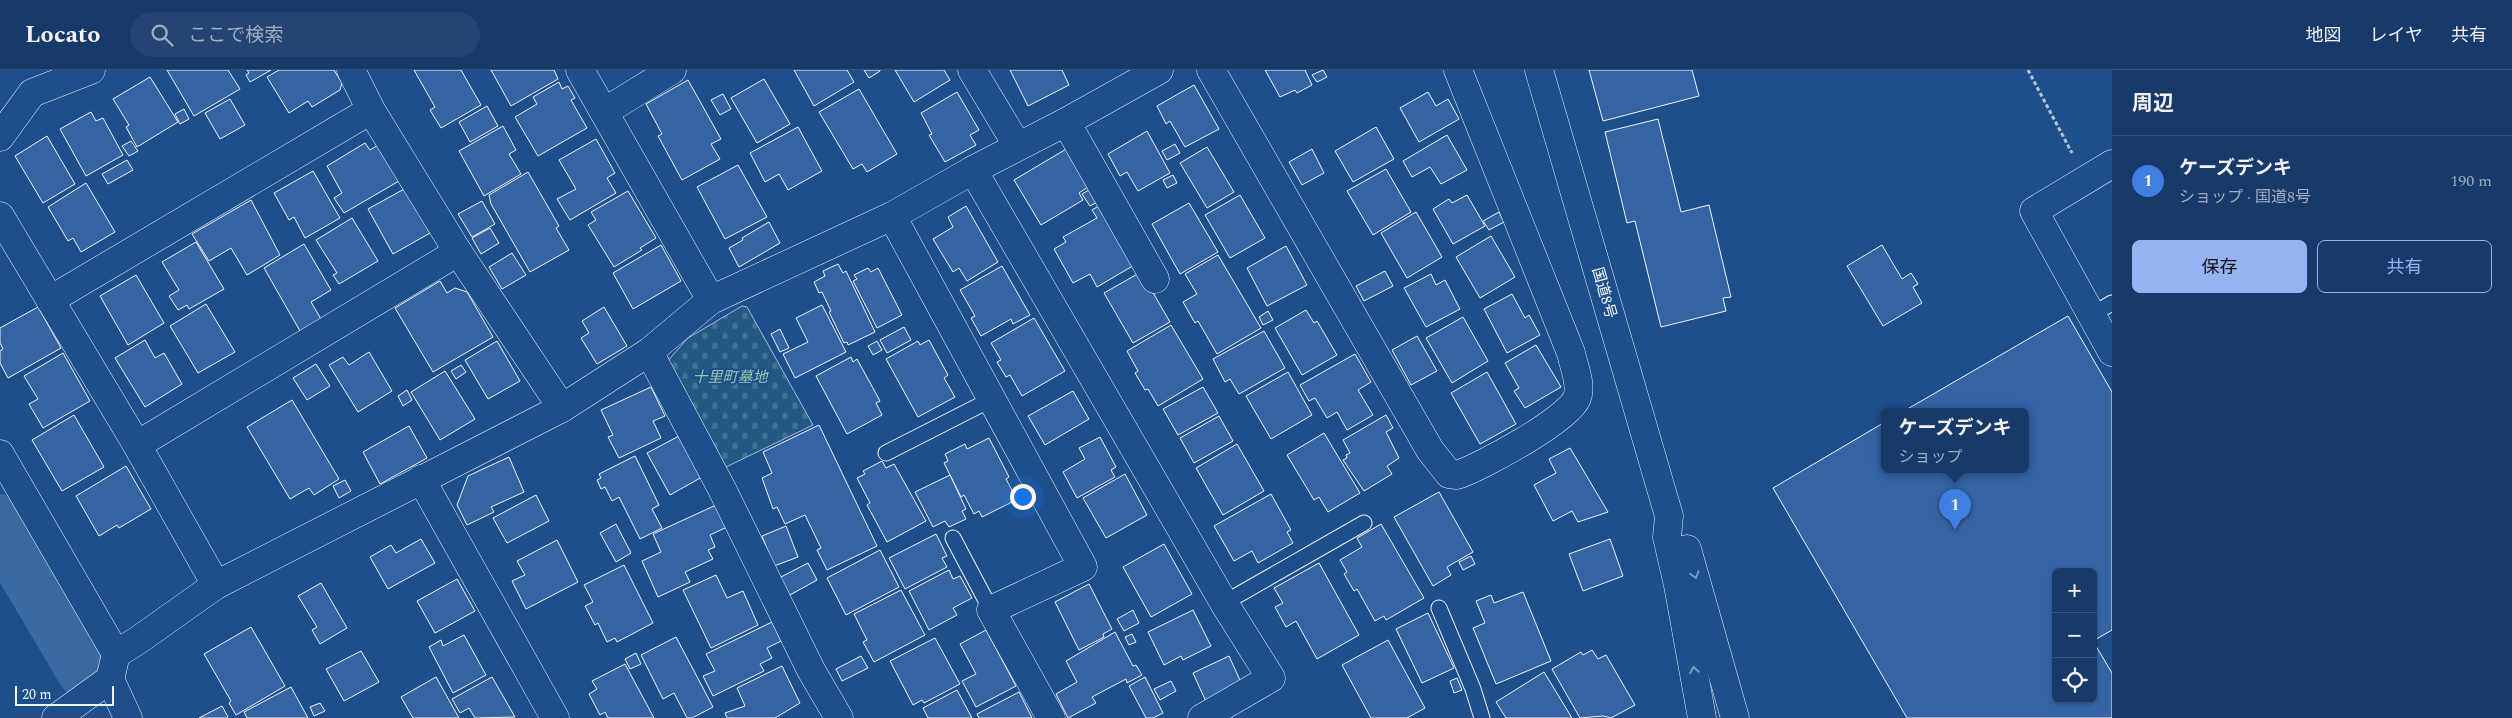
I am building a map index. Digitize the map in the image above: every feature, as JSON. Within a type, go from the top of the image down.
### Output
[{"type":"main road","points":[[0,137],[32,93],[91,70]]},
{"type":"main road","points":[[351,70],[371,110],[458,252],[562,408]]},
{"type":"main road","points":[[580,70],[711,300]]},
{"type":"main road","points":[[604,112],[672,70]]},
{"type":"main road","points":[[972,70],[1017,145]]},
{"type":"main road","points":[[56,718],[137,642],[216,585],[562,408],[650,352],[711,300],[892,216],[1017,145],[1066,122],[1159,70]]},
{"type":"main road","points":[[1211,70],[1430,450],[1449,474],[1457,475],[1555,422],[1572,407],[1577,398],[1579,386],[1571,353],[1458,70]]},
{"type":"main road","name":"国道8号","points":[[1539,70],[1669,516],[1667,537],[1678,585],[1702,718]]},
{"type":"main road","points":[[50,300],[371,110]]},
{"type":"main road","points":[[1066,122],[1155,279]]},
{"type":"main road","points":[[2112,164],[2034,211],[2102,309],[2112,352]]},
{"type":"main road","points":[[973,170],[1224,603],[1271,678],[1215,715]]},
{"type":"main road","points":[[0,216],[137,445],[216,585]]},
{"type":"main road","points":[[892,216],[1083,567],[991,610],[1051,718]]},
{"type":"main road","points":[[137,445],[458,252]]},
{"type":"main road","points":[[650,352],[722,489],[811,670],[839,718]]},
{"type":"main road","points":[[0,454],[113,666],[128,718]]},
{"type":"main road","points":[[421,479],[555,718]]},
{"type":"main road","name":"国道8号","points":[[1669,516],[1683,532],[1734,718]]},
{"type":"lane","points":[[886,453],[992,399]]},
{"type":"lane","points":[[1224,603],[1364,523]]},
{"type":"lane","points":[[953,538],[991,610]]},
{"type":"lane","points":[[1439,608],[1473,688],[1482,718]]},
{"type":"path","points":[[2028,70],[2086,180]]},
{"type":"green space","name":"十里町墓地","points":[[742,306],[747,307],[813,425],[726,467],[665,364],[688,338]]},
{"type":"building","points":[[167,70],[228,70],[240,89],[194,116]]},
{"type":"building","points":[[247,70],[271,70],[250,82],[246,75],[249,73]]},
{"type":"building","points":[[279,70],[334,70],[342,83],[340,90],[312,107],[308,101],[289,113],[267,77]]},
{"type":"building","points":[[414,70],[461,70],[481,105],[441,128],[430,110],[435,107]]},
{"type":"building","points":[[491,70],[554,70],[558,79],[511,106]]},
{"type":"building","points":[[794,70],[847,70],[854,82],[814,106]]},
{"type":"building","points":[[864,70],[880,70],[880,71],[869,78]]},
{"type":"building","points":[[895,70],[944,70],[950,80],[914,102]]},
{"type":"building","points":[[1010,70],[1062,70],[1069,85],[1028,106]]},
{"type":"building","points":[[1265,70],[1305,70],[1312,85],[1297,93],[1295,90],[1280,97]]},
{"type":"building","points":[[1323,70],[1327,77],[1317,82],[1312,75]]},
{"type":"building","points":[[1589,70],[1692,70],[1699,96],[1603,121]]},
{"type":"building","points":[[150,77],[178,122],[137,147],[126,127],[129,125],[113,99]]},
{"type":"building","points":[[764,79],[790,124],[757,143],[731,98]]},
{"type":"building","points":[[688,80],[721,139],[711,144],[720,159],[682,180],[658,136],[662,134],[646,104]]},
{"type":"building","points":[[559,82],[562,89],[568,86],[575,98],[571,100],[587,128],[538,156],[515,117],[537,104],[533,97]]},
{"type":"building","points":[[1194,85],[1219,129],[1185,147],[1170,121],[1166,124],[1157,106]]},
{"type":"building","points":[[859,89],[897,154],[867,172],[862,164],[853,169],[819,112]]},
{"type":"building","points":[[957,92],[979,130],[970,135],[976,145],[945,162],[929,135],[932,134],[921,113]]},
{"type":"building","points":[[1428,92],[1436,106],[1448,99],[1459,119],[1419,142],[1400,108]]},
{"type":"building","points":[[723,94],[731,109],[720,115],[711,100]]},
{"type":"building","points":[[230,99],[245,125],[220,139],[205,113]]},
{"type":"building","points":[[487,106],[498,126],[470,142],[459,122]]},
{"type":"building","points":[[184,109],[189,119],[180,124],[175,114]]},
{"type":"building","points":[[91,112],[96,121],[103,118],[123,155],[86,176],[60,129]]},
{"type":"building","points":[[1658,119],[1681,212],[1709,205],[1731,297],[1723,298],[1726,311],[1661,327],[1635,221],[1627,223],[1605,132]]},
{"type":"building","points":[[503,126],[516,150],[509,154],[521,174],[484,196],[459,151]]},
{"type":"building","points":[[798,127],[822,171],[788,190],[779,174],[765,182],[750,153]]},
{"type":"building","points":[[1376,127],[1394,159],[1353,182],[1335,151]]},
{"type":"building","points":[[1147,131],[1170,173],[1138,191],[1127,172],[1120,176],[1108,154]]},
{"type":"building","points":[[1447,135],[1467,170],[1441,184],[1430,167],[1412,177],[1403,161]]},
{"type":"building","points":[[47,136],[75,184],[43,203],[15,156]]},
{"type":"building","points":[[596,139],[615,173],[607,178],[616,193],[570,220],[557,199],[576,189],[559,160]]},
{"type":"building","points":[[131,141],[138,151],[129,156],[122,146]]},
{"type":"building","points":[[365,143],[370,150],[378,145],[399,181],[344,213],[334,198],[342,193],[327,166]]},
{"type":"building","points":[[1175,144],[1180,153],[1167,160],[1162,151]]},
{"type":"building","points":[[1207,147],[1234,192],[1207,208],[1180,163]]},
{"type":"building","points":[[1068,148],[1091,185],[1079,193],[1083,200],[1041,225],[1014,180]]},
{"type":"building","points":[[1312,149],[1324,173],[1302,185],[1289,162]]},
{"type":"building","points":[[127,160],[133,170],[108,184],[102,174]]},
{"type":"building","points":[[738,165],[767,217],[725,239],[697,187]]},
{"type":"building","points":[[1386,169],[1411,212],[1373,235],[1347,191]]},
{"type":"building","points":[[313,171],[340,218],[305,238],[294,217],[289,220],[274,193]]},
{"type":"building","points":[[528,172],[559,226],[556,228],[569,250],[530,272],[491,204],[489,195]]},
{"type":"building","points":[[1173,175],[1177,183],[1167,188],[1163,180]]},
{"type":"building","points":[[86,183],[115,232],[81,252],[73,238],[68,241],[48,207]]},
{"type":"building","points":[[1094,187],[1101,200],[1090,206],[1082,194]]},
{"type":"building","points":[[406,188],[430,233],[393,254],[368,209]]},
{"type":"building","points":[[628,191],[656,238],[640,248],[642,250],[614,267],[588,225],[596,220],[591,212]]},
{"type":"building","points":[[1240,195],[1265,238],[1230,258],[1205,215]]},
{"type":"building","points":[[1467,195],[1485,226],[1453,244],[1433,209],[1449,199],[1452,203]]},
{"type":"building","points":[[251,200],[280,255],[247,275],[231,248],[209,261],[192,234]]},
{"type":"building","points":[[482,201],[495,224],[472,237],[458,214]]},
{"type":"building","points":[[1189,203],[1218,252],[1180,274],[1152,224]]},
{"type":"building","points":[[1102,204],[1136,264],[1097,287],[1090,274],[1073,283],[1054,249],[1066,242],[1063,237],[1097,218],[1092,210]]},
{"type":"building","points":[[966,206],[998,262],[967,281],[959,268],[953,272],[933,239],[953,227],[948,217]]},
{"type":"building","points":[[1416,212],[1442,257],[1407,278],[1381,233]]},
{"type":"building","points":[[1499,212],[1504,222],[1489,230],[1483,221]]},
{"type":"building","points":[[352,218],[378,261],[339,284],[333,275],[337,273],[316,240]]},
{"type":"building","points":[[769,222],[780,243],[739,267],[729,248]]},
{"type":"building","points":[[490,228],[499,243],[481,254],[472,238]]},
{"type":"building","points":[[1491,236],[1515,277],[1480,298],[1456,257]]},
{"type":"building","points":[[196,242],[224,289],[189,309],[187,305],[178,310],[169,296],[179,290],[162,262]]},
{"type":"building","points":[[304,244],[331,290],[311,302],[321,319],[300,331],[264,268]]},
{"type":"building","points":[[661,245],[681,281],[633,309],[613,273]]},
{"type":"building","points":[[1882,245],[1902,279],[1911,273],[1918,284],[1913,287],[1922,303],[1883,326],[1847,266]]},
{"type":"building","points":[[1286,246],[1307,285],[1267,306],[1247,268]]},
{"type":"building","points":[[512,253],[526,275],[502,289],[489,267]]},
{"type":"building","points":[[1218,255],[1261,328],[1217,354],[1198,321],[1195,323],[1183,302],[1197,294],[1185,274]]},
{"type":"building","points":[[838,264],[843,273],[846,271],[875,332],[848,345],[847,342],[844,343],[822,292],[819,293],[814,282],[825,276],[823,271]]},
{"type":"building","points":[[1002,266],[1030,315],[1013,324],[1011,319],[981,336],[971,318],[975,316],[960,290]]},
{"type":"building","points":[[868,268],[871,272],[878,268],[902,315],[877,328],[853,281],[857,279],[854,275]]},
{"type":"building","points":[[1385,271],[1393,286],[1364,301],[1356,286]]},
{"type":"building","points":[[1141,272],[1170,322],[1133,343],[1104,293]]},
{"type":"building","points":[[1431,274],[1436,285],[1445,280],[1460,309],[1426,327],[1404,288]]},
{"type":"building","points":[[136,275],[164,323],[128,345],[100,296]]},
{"type":"building","points":[[440,281],[447,293],[455,288],[467,292],[493,337],[433,372],[395,308]]},
{"type":"building","points":[[1512,294],[1525,318],[1529,315],[1540,335],[1507,353],[1484,309]]},
{"type":"building","points":[[206,304],[235,352],[198,373],[170,326]]},
{"type":"building","points":[[822,305],[846,352],[795,378],[783,354],[808,342],[796,318]]},
{"type":"building","points":[[38,307],[61,348],[8,378],[0,363],[0,351],[3,349],[0,343],[0,328]]},
{"type":"building","points":[[604,307],[627,346],[597,364],[581,338],[589,333],[582,321]]},
{"type":"building","points":[[1306,310],[1314,323],[1317,321],[1337,355],[1302,375],[1275,328]]},
{"type":"building","points":[[1268,311],[1273,320],[1263,325],[1259,317]]},
{"type":"building","points":[[2068,316],[2112,392],[2112,630],[2097,639],[2097,568],[2052,568],[2052,703],[2097,703],[2097,648],[2112,673],[2112,718],[1907,718],[1773,488],[1881,424],[1881,473],[2029,473],[2029,408],[1909,408]]},
{"type":"building","points":[[1463,317],[1488,361],[1452,383],[1426,338]]},
{"type":"building","points":[[1034,318],[1065,371],[1022,396],[1010,375],[1006,377],[997,362],[1001,360],[991,343]]},
{"type":"building","points":[[1171,325],[1203,379],[1158,406],[1148,389],[1145,390],[1135,373],[1138,371],[1127,351]]},
{"type":"building","points":[[904,327],[911,340],[887,353],[880,340]]},
{"type":"building","points":[[780,329],[789,348],[780,352],[771,334]]},
{"type":"building","points":[[1264,331],[1285,368],[1239,394],[1230,379],[1225,382],[1213,359]]},
{"type":"building","points":[[1417,336],[1437,371],[1411,385],[1392,350]]},
{"type":"building","points":[[145,340],[155,358],[164,353],[182,384],[145,407],[115,358]]},
{"type":"building","points":[[929,340],[948,375],[944,378],[955,397],[918,417],[886,359],[918,341],[920,345]]},
{"type":"building","points":[[497,341],[520,381],[488,399],[465,360]]},
{"type":"building","points":[[877,341],[882,350],[873,355],[868,346]]},
{"type":"building","points":[[1536,345],[1561,387],[1525,408],[1514,391],[1519,388],[1505,363]]},
{"type":"building","points":[[369,352],[392,391],[358,412],[329,365],[343,357],[349,365]]},
{"type":"building","points":[[63,353],[90,401],[43,428],[29,404],[38,399],[24,376]]},
{"type":"building","points":[[1355,354],[1371,382],[1358,390],[1373,415],[1347,430],[1337,412],[1327,418],[1315,398],[1309,401],[1300,385]]},
{"type":"building","points":[[851,357],[853,362],[857,359],[880,401],[876,403],[882,415],[847,434],[816,376]]},
{"type":"building","points":[[316,364],[330,386],[307,400],[293,378]]},
{"type":"building","points":[[461,365],[466,372],[456,379],[451,371]]},
{"type":"building","points":[[445,371],[475,419],[440,440],[411,392]]},
{"type":"building","points":[[1288,372],[1312,415],[1271,439],[1246,396]]},
{"type":"building","points":[[1487,372],[1516,424],[1480,444],[1451,393]]},
{"type":"building","points":[[651,387],[665,416],[653,421],[661,438],[619,458],[608,437],[613,435],[601,410]]},
{"type":"building","points":[[1203,387],[1218,413],[1178,435],[1163,409]]},
{"type":"building","points":[[407,390],[412,400],[403,406],[398,396]]},
{"type":"building","points":[[1073,391],[1089,419],[1045,445],[1028,416]]},
{"type":"building","points":[[292,400],[339,479],[314,495],[309,488],[290,499],[247,427]]},
{"type":"building","points":[[74,415],[104,467],[62,491],[32,440]]},
{"type":"building","points":[[1386,415],[1393,428],[1386,432],[1399,458],[1387,466],[1392,474],[1364,491],[1343,460],[1350,453],[1343,440]]},
{"type":"building","points":[[1219,416],[1233,441],[1194,463],[1180,438]]},
{"type":"building","points":[[819,425],[877,546],[827,570],[817,550],[821,548],[805,515],[785,524],[777,507],[773,509],[762,478],[772,473],[763,452]]},
{"type":"building","points":[[409,426],[427,458],[380,484],[363,452]]},
{"type":"building","points":[[1324,433],[1360,493],[1328,512],[1319,497],[1314,500],[1287,455]]},
{"type":"building","points":[[679,436],[702,477],[670,495],[647,453]]},
{"type":"building","points":[[1100,437],[1116,467],[1111,470],[1115,477],[1077,498],[1063,472],[1085,459],[1079,448]]},
{"type":"building","points":[[989,438],[1009,477],[1006,479],[1015,496],[1013,497],[1014,501],[982,517],[979,511],[974,514],[964,495],[961,497],[944,463],[948,461],[945,454],[965,444],[967,449]]},
{"type":"building","points":[[1237,444],[1264,491],[1223,515],[1196,468]]},
{"type":"building","points":[[1570,448],[1608,512],[1578,522],[1572,511],[1553,521],[1534,485],[1556,473],[1549,459]]},
{"type":"building","points":[[635,456],[659,505],[652,509],[662,528],[640,539],[619,497],[612,501],[605,487],[601,489],[597,480],[601,478],[599,474]]},
{"type":"building","points":[[509,457],[524,492],[491,507],[494,512],[467,525],[457,505],[468,476]]},
{"type":"building","points":[[882,461],[886,468],[894,464],[926,521],[887,542],[867,505],[870,503],[857,478],[865,474],[863,471]]},
{"type":"building","points":[[126,466],[151,509],[119,528],[117,525],[99,536],[76,496]]},
{"type":"building","points":[[1125,474],[1147,515],[1106,538],[1083,498]]},
{"type":"building","points":[[950,475],[966,509],[962,511],[966,519],[949,527],[945,521],[933,527],[915,492]]},
{"type":"building","points":[[345,480],[351,491],[339,498],[333,486]]},
{"type":"building","points":[[1439,492],[1473,552],[1447,567],[1451,575],[1433,586],[1394,517]]},
{"type":"building","points":[[1271,494],[1291,530],[1287,532],[1293,543],[1258,563],[1252,551],[1234,561],[1214,526]]},
{"type":"building","points":[[536,495],[549,521],[507,543],[493,518]]},
{"type":"building","points":[[716,505],[727,527],[710,535],[715,547],[708,550],[713,559],[685,572],[690,582],[658,597],[642,561],[661,552],[653,534]]},
{"type":"building","points":[[616,524],[631,553],[616,562],[600,533]]},
{"type":"building","points":[[1381,524],[1424,598],[1386,620],[1384,616],[1375,621],[1357,589],[1354,591],[1344,574],[1347,572],[1340,560],[1362,547],[1357,538]]},
{"type":"building","points":[[786,526],[798,557],[774,566],[762,536]]},
{"type":"building","points":[[936,534],[947,556],[942,558],[947,567],[905,589],[889,558]]},
{"type":"building","points":[[421,539],[435,563],[388,589],[370,557],[391,545],[396,553]]},
{"type":"building","points":[[1610,539],[1623,576],[1583,591],[1569,554]]},
{"type":"building","points":[[557,540],[578,582],[526,609],[512,581],[525,575],[517,561]]},
{"type":"building","points":[[1164,544],[1192,594],[1151,617],[1123,567]]},
{"type":"building","points":[[880,550],[899,587],[846,615],[827,578]]},
{"type":"building","points":[[1471,556],[1475,564],[1463,570],[1459,562]]},
{"type":"building","points":[[808,563],[817,580],[788,596],[779,578]]},
{"type":"building","points":[[1319,563],[1359,635],[1317,659],[1296,621],[1286,627],[1275,607],[1283,603],[1274,588]]},
{"type":"building","points":[[624,565],[653,623],[617,642],[615,638],[607,642],[598,623],[595,625],[585,606],[593,602],[584,585]]},
{"type":"building","points":[[949,570],[953,579],[960,576],[972,598],[953,608],[957,615],[929,630],[909,591]]},
{"type":"building","points":[[716,575],[727,598],[743,591],[758,625],[711,648],[683,590]]},
{"type":"building","points":[[457,579],[475,611],[435,633],[417,601]]},
{"type":"building","points":[[321,583],[347,628],[320,644],[312,630],[317,627],[298,596]]},
{"type":"building","points":[[1089,584],[1112,629],[1103,634],[1104,637],[1079,650],[1055,602]]},
{"type":"building","points":[[901,590],[925,635],[874,662],[863,642],[867,640],[854,614]]},
{"type":"building","points":[[1523,592],[1551,661],[1496,684],[1473,628],[1485,623],[1476,601],[1491,595],[1494,603]]},
{"type":"building","points":[[1133,610],[1139,623],[1124,631],[1117,619]]},
{"type":"building","points":[[1193,610],[1211,646],[1183,660],[1181,656],[1164,665],[1148,632]]},
{"type":"building","points":[[1428,613],[1454,668],[1422,683],[1396,629]]},
{"type":"building","points":[[772,622],[781,641],[767,648],[772,658],[760,664],[764,671],[713,696],[703,676],[715,671],[706,654]]},
{"type":"building","points":[[251,627],[285,686],[236,715],[229,703],[231,701],[204,654]]},
{"type":"building","points":[[986,630],[1016,686],[976,707],[962,681],[976,674],[960,644]]},
{"type":"building","points":[[1115,632],[1133,666],[1136,665],[1142,675],[1127,683],[1126,679],[1092,697],[1096,703],[1068,718],[1056,694],[1077,682],[1066,661]]},
{"type":"building","points":[[1132,634],[1136,642],[1129,645],[1125,637]]},
{"type":"building","points":[[464,635],[486,675],[453,693],[429,647],[441,640],[443,646]]},
{"type":"building","points":[[676,637],[713,707],[692,718],[687,718],[674,693],[663,699],[641,655]]},
{"type":"building","points":[[935,638],[960,684],[924,703],[922,700],[913,705],[890,661]]},
{"type":"building","points":[[1388,640],[1425,708],[1407,718],[1371,718],[1342,665]]},
{"type":"building","points":[[1592,650],[1598,659],[1606,655],[1635,705],[1611,718],[1603,716],[1580,718],[1552,669],[1581,652],[1583,655]]},
{"type":"building","points":[[361,651],[379,682],[344,701],[326,669]]},
{"type":"building","points":[[636,653],[641,664],[630,669],[625,659]]},
{"type":"building","points":[[861,656],[868,668],[842,681],[836,669]]},
{"type":"building","points":[[1229,656],[1244,689],[1208,706],[1193,673]]},
{"type":"building","points":[[625,664],[654,718],[608,718],[605,712],[600,715],[589,694],[597,689],[592,681]]},
{"type":"building","points":[[782,666],[800,703],[775,718],[727,718],[725,713],[745,706],[737,688]]},
{"type":"building","points":[[1544,672],[1572,718],[1506,718],[1496,702]]},
{"type":"building","points":[[436,677],[459,718],[413,718],[401,697]]},
{"type":"building","points":[[492,677],[515,717],[475,718],[469,708],[460,713],[452,699]]},
{"type":"building","points":[[1145,677],[1163,713],[1153,718],[1146,718],[1129,686]]},
{"type":"building","points":[[1457,678],[1462,690],[1454,693],[1450,681]]},
{"type":"building","points":[[1171,681],[1176,691],[1160,700],[1154,689]]},
{"type":"building","points":[[291,687],[308,718],[247,718],[244,712]]},
{"type":"building","points":[[957,690],[972,718],[928,718],[923,708]]},
{"type":"building","points":[[1019,692],[1032,718],[979,718],[977,714]]},
{"type":"building","points":[[320,703],[325,711],[314,716],[310,707]]},
{"type":"building","points":[[222,706],[228,717],[199,718]]},
{"type":"waterway","points":[[0,524],[86,669]]},
{"type":"place","name":"ケーズデンキ","points":[[1955,530]]}]
